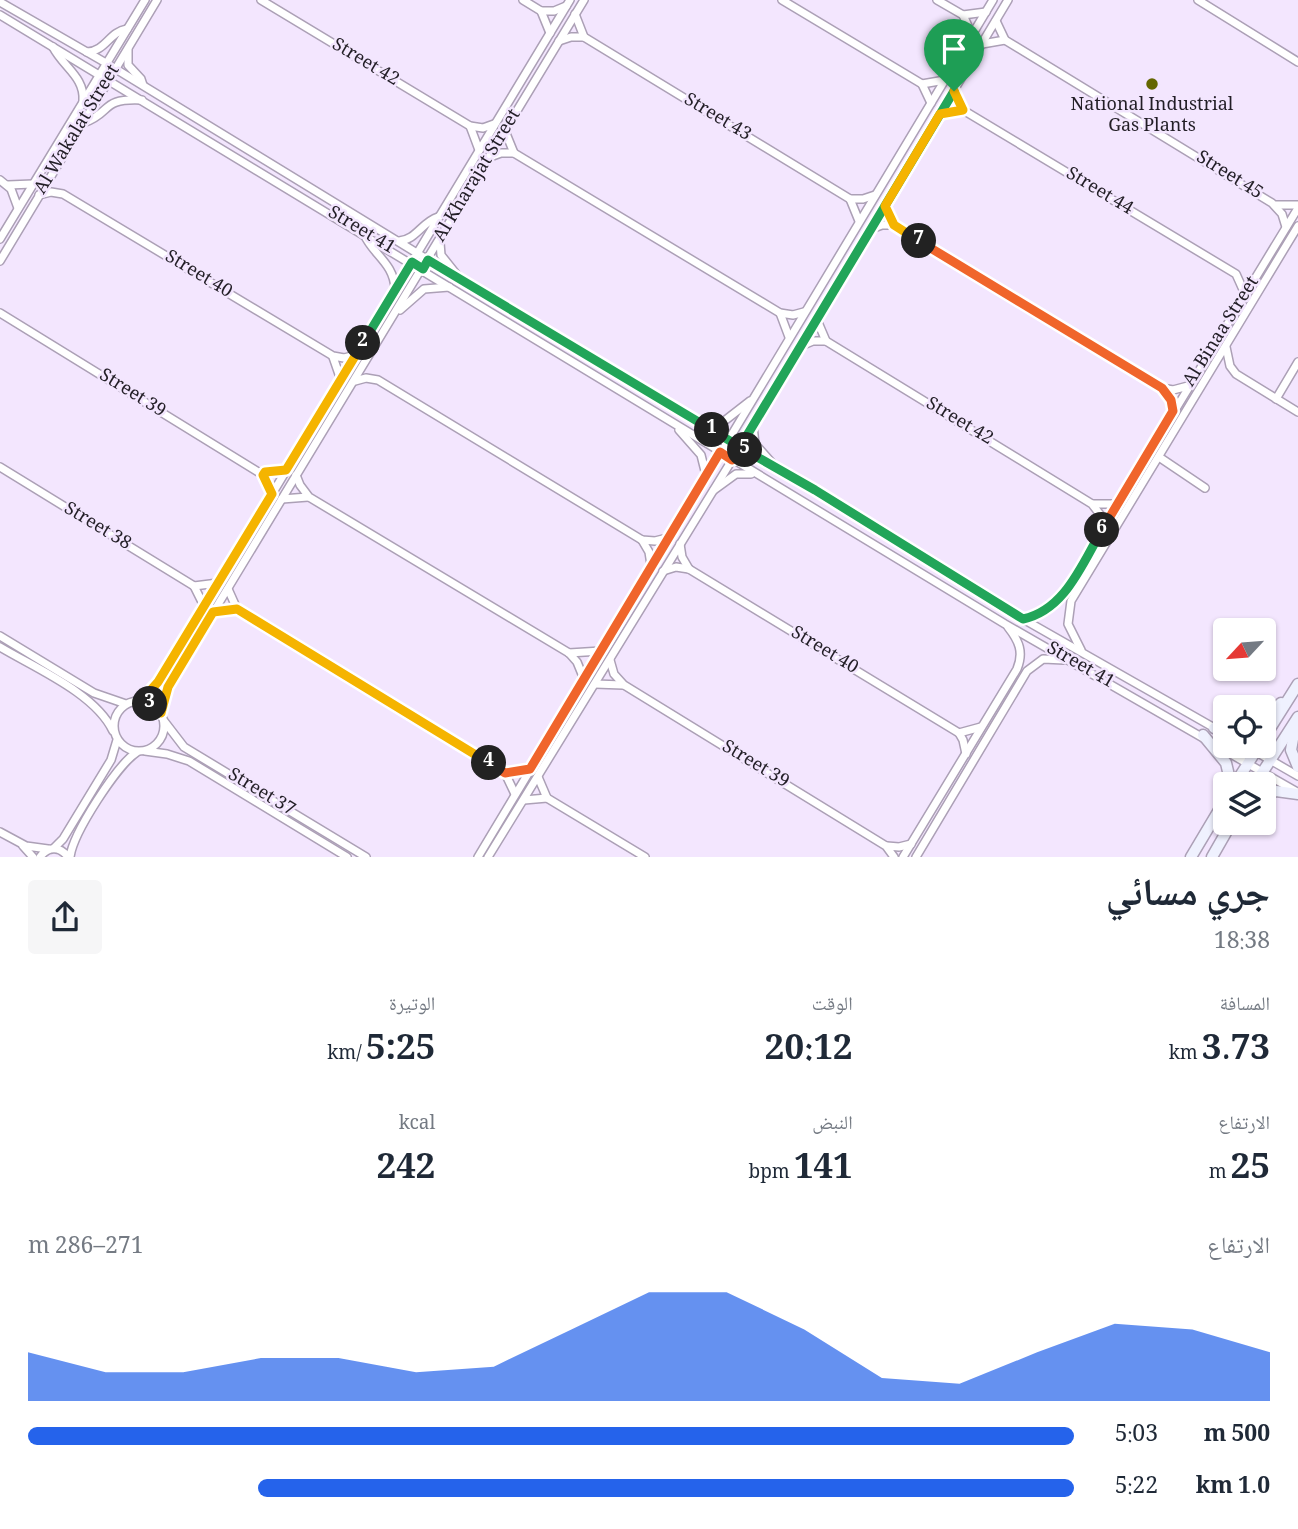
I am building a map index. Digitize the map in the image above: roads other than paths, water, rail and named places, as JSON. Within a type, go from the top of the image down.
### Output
[{"type":"street","name":"Al Wakalat Street","points":[[0,239],[145,0]]},
{"type":"street","name":"Al Wakalat Street","points":[[0,261],[157,0]]},
{"type":"street","name":"Street 42","points":[[261,0],[470,126]]},
{"type":"street","points":[[523,0],[541,10],[554,11],[568,3]]},
{"type":"street","name":"Al Kharajat Street","points":[[162,717],[168,687],[423,269],[583,0]]},
{"type":"street","points":[[782,0],[922,84],[931,103]]},
{"type":"street","points":[[937,0],[963,15],[972,35]]},
{"type":"street","points":[[478,857],[993,0]]},
{"type":"street","points":[[488,857],[740,447],[1008,0]]},
{"type":"street","points":[[1198,0],[1298,62]]},
{"type":"street","name":"Street 41","points":[[0,2],[116,69],[1023,619],[1213,727]]},
{"type":"street","name":"Al Kharajat Street","points":[[141,701],[158,682],[204,607],[568,3]]},
{"type":"street","points":[[541,10],[550,33]]},
{"type":"street","points":[[963,15],[986,12]]},
{"type":"street","points":[[559,41],[584,37],[575,14]]},
{"type":"street","name":"Street 41","points":[[0,15],[412,262],[676,426],[1005,624],[1203,735],[1298,793]]},
{"type":"street","points":[[982,45],[993,40],[1005,40],[996,21]]},
{"type":"street","points":[[86,52],[99,50],[114,33],[127,29]]},
{"type":"street","name":"Street 43","points":[[584,37],[850,199]]},
{"type":"street","name":"Street 45","points":[[1005,40],[1272,203],[1286,207],[1298,206]]},
{"type":"street","points":[[52,46],[78,78],[83,101]]},
{"type":"street","points":[[128,48],[128,65],[141,79],[143,86]]},
{"type":"street","points":[[922,84],[945,80]]},
{"type":"street","points":[[940,114],[963,110],[954,91]]},
{"type":"street","points":[[83,123],[113,102],[143,100]]},
{"type":"street","name":"Street 44","points":[[963,110],[1236,274]]},
{"type":"street","points":[[479,150],[470,126],[483,128],[495,123]]},
{"type":"street","points":[[505,131],[514,153]]},
{"type":"street","points":[[489,158],[501,153],[514,153],[780,313],[793,315],[805,312]]},
{"type":"street","points":[[54,170],[56,183],[63,194]]},
{"type":"street","points":[[0,180],[20,187],[33,184]]},
{"type":"street","points":[[8,185],[18,209]]},
{"type":"street","points":[[39,195],[51,192],[63,194]]},
{"type":"street","name":"Street 40","points":[[63,194],[332,356]]},
{"type":"street","points":[[859,222],[850,199],[876,195]]},
{"type":"street","name":"Street 45","points":[[1272,203],[1282,214],[1286,227]]},
{"type":"street","points":[[885,206],[894,225]]},
{"type":"street","name":"Al Binaa Street","points":[[1023,619],[1046,611],[1058,601],[1298,206]]},
{"type":"street","points":[[397,241],[410,239],[426,222],[439,217]]},
{"type":"street","points":[[871,229],[894,225],[1162,388],[1173,390],[1188,386]]},
{"type":"street","name":"Al Binaa Street","points":[[1081,650],[1068,624],[1071,601],[1298,226]]},
{"type":"street","points":[[363,233],[390,267],[395,290]]},
{"type":"street","points":[[440,239],[441,256],[454,268],[461,280]]},
{"type":"street","points":[[1245,295],[1236,274],[1259,272]]},
{"type":"street","points":[[396,312],[424,289],[453,288]]},
{"type":"street","name":"Street 39","points":[[0,313],[263,475]]},
{"type":"street","points":[[780,313],[789,337]]},
{"type":"street","points":[[801,346],[813,341],[826,341],[817,318]]},
{"type":"street","name":"Street 42","points":[[826,341],[1092,504]]},
{"type":"street","points":[[1226,347],[1230,366],[1236,374],[1298,412]]},
{"type":"street","points":[[332,356],[344,358],[356,355]]},
{"type":"street","points":[[332,356],[339,367],[341,380]]},
{"type":"street","points":[[370,356],[372,369],[378,380]]},
{"type":"street","points":[[1276,399],[1298,362]]},
{"type":"street","points":[[355,381],[366,378],[378,380],[642,540],[668,538]]},
{"type":"street","points":[[1162,388],[1171,400],[1173,411]]},
{"type":"street","points":[[704,425],[723,422],[750,401]]},
{"type":"street","points":[[753,425],[755,444],[774,467]]},
{"type":"street","points":[[676,426],[701,455],[706,475]]},
{"type":"street","points":[[1159,457],[1205,488]]},
{"type":"street","name":"Street 38","points":[[0,467],[194,586]]},
{"type":"street","points":[[272,494],[263,475],[265,472],[286,470]]},
{"type":"street","points":[[713,490],[736,474],[758,475]]},
{"type":"street","points":[[296,475],[309,497],[569,653],[577,662],[584,679]]},
{"type":"street","points":[[282,499],[309,497]]},
{"type":"street","points":[[1092,504],[1118,504]]},
{"type":"street","points":[[1092,504],[1100,512],[1104,528]]},
{"type":"street","points":[[642,540],[649,552],[651,566]]},
{"type":"street","points":[[680,543],[682,557],[689,569]]},
{"type":"street","points":[[663,571],[689,569]]},
{"type":"street","name":"Street 40","points":[[689,569],[958,733]]},
{"type":"street","points":[[204,607],[194,586],[219,582]]},
{"type":"street","points":[[228,588],[237,609],[505,773],[515,794]]},
{"type":"street","points":[[213,612],[237,609]]},
{"type":"street","points":[[903,857],[1021,660],[1018,640],[1005,624]]},
{"type":"street","points":[[0,636],[94,693],[126,704],[141,701],[149,703],[162,717],[163,737],[115,772],[75,839],[69,857]]},
{"type":"street","points":[[0,647],[89,701],[104,715],[116,736],[129,750],[141,752]]},
{"type":"street","points":[[569,653],[588,654],[601,651]]},
{"type":"street","points":[[916,857],[1027,671],[1038,661],[1048,658],[1071,661]]},
{"type":"street","points":[[610,659],[614,674],[624,685]]},
{"type":"street","name":"Street 39","points":[[595,684],[624,685],[886,846],[894,857]]},
{"type":"street","points":[[1276,719],[1298,684]]},
{"type":"street","points":[[1276,709],[1292,694]]},
{"type":"street","points":[[40,857],[63,839],[111,760],[116,736],[115,716],[126,704]]},
{"type":"street","name":"Street 37","points":[[162,717],[176,740],[184,747],[366,857]]},
{"type":"street","points":[[1263,771],[1297,718]]},
{"type":"street","points":[[1297,718],[1291,750],[1298,768]]},
{"type":"street","points":[[966,754],[965,745],[958,733],[982,727]]},
{"type":"street","points":[[1203,735],[1226,763],[1229,772]]},
{"type":"street","name":"Street 37","points":[[141,752],[167,754],[189,761],[347,857]]},
{"type":"street","points":[[1242,772],[1250,758]]},
{"type":"street","points":[[1271,759],[1298,776]]},
{"type":"street","points":[[505,773],[530,769]]},
{"type":"street","points":[[538,777],[547,798],[645,857]]},
{"type":"street","points":[[1276,791],[1298,793]]},
{"type":"street","points":[[523,801],[547,798]]},
{"type":"street","points":[[1191,857],[1213,820]]},
{"type":"street","points":[[0,832],[20,843],[64,851],[69,857]]},
{"type":"street","points":[[1212,857],[1225,835]]},
{"type":"street","points":[[1222,841],[1227,835]]},
{"type":"street","points":[[20,843],[33,857]]},
{"type":"street","points":[[886,846],[911,844]]},
{"type":"place","name":"National Industrial Gas Plants","points":[[1152,84]]}]
